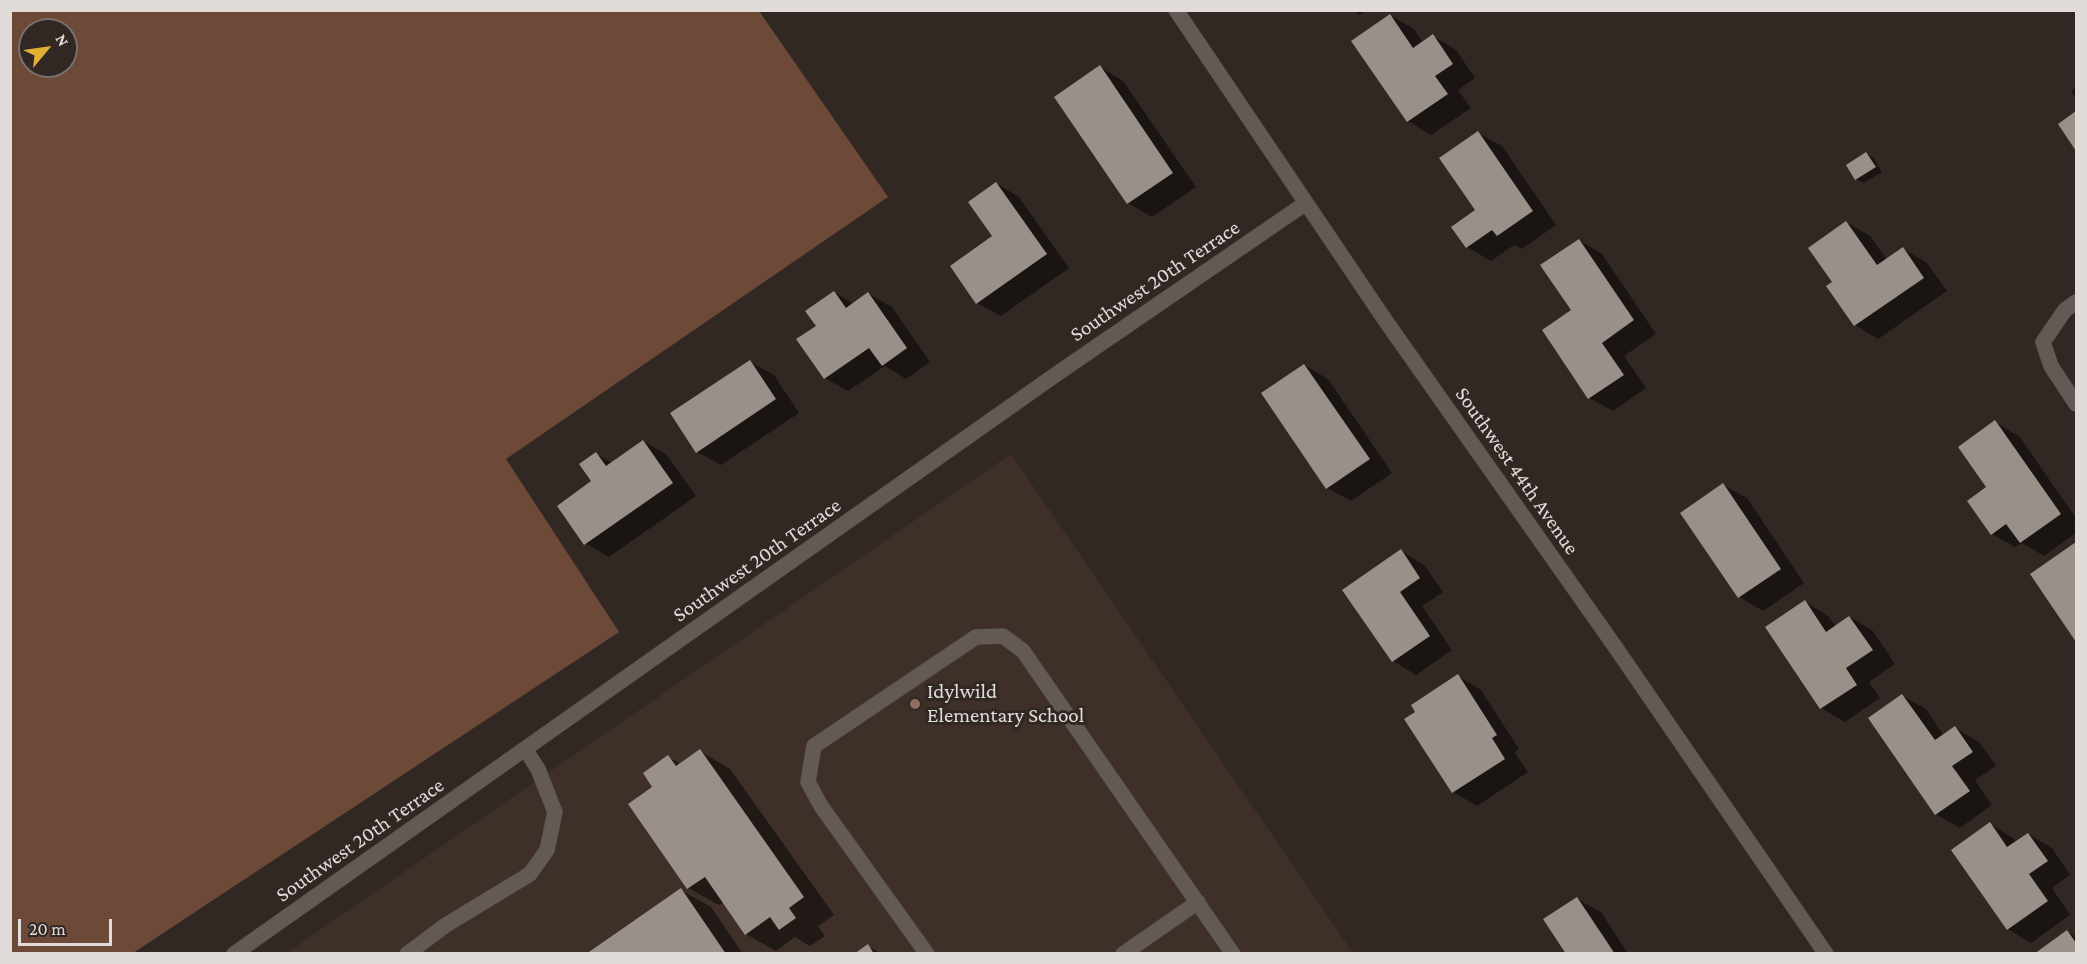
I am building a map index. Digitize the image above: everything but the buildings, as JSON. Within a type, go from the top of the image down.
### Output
[{"type":"street","name":"Southwest 44th Avenue","points":[[1176,10],[1385,320],[1623,657],[1827,954]]},
{"type":"street","name":"Southwest 20th Terrace","points":[[234,954],[1058,373],[1306,203]]},
{"type":"street","points":[[2076,302],[2065,310],[2043,342],[2051,366],[2076,404]]},
{"type":"street","points":[[927,954],[821,806],[808,782],[814,746],[976,637],[1003,636],[1023,651],[1233,954]]},
{"type":"street","points":[[407,954],[446,925],[530,874],[547,850],[555,812],[538,769],[525,750]]},
{"type":"street","points":[[1123,954],[1198,902]]},
{"type":"shaded area","points":[[10,11],[759,11],[888,197],[506,459],[619,632],[133,953],[11,953]]},
{"type":"shaded area","name":"Idylwild Elementary School","points":[[1011,454],[1353,953],[285,954]]},
{"type":"place","name":"Idylwild Elementary School","points":[[915,704]]}]
